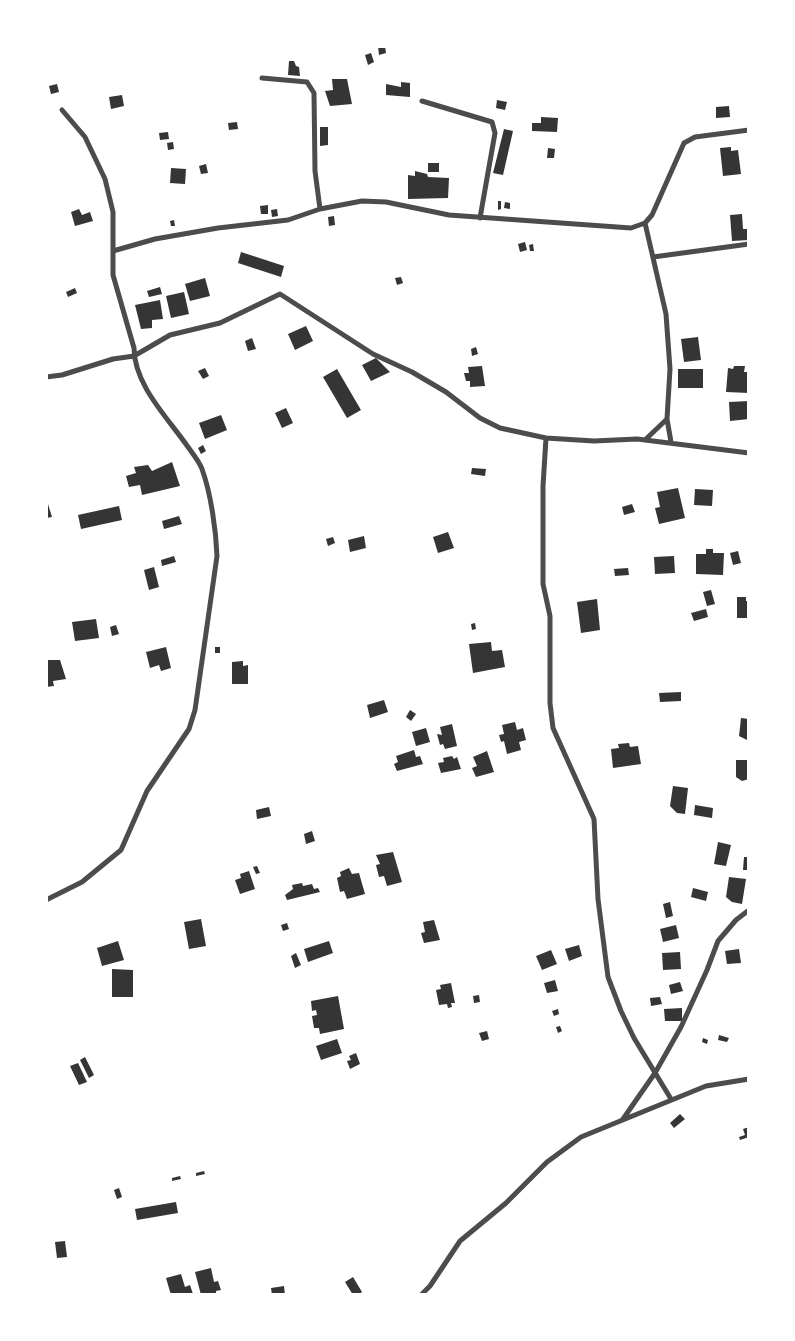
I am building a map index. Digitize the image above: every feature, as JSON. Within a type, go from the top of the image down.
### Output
[{"type":"street","points":[[262,78],[307,82],[314,93],[315,172],[320,209]]},
{"type":"street","points":[[422,101],[492,122],[495,133],[480,218]]},
{"type":"street","points":[[46,900],[82,882],[121,850],[147,791],[189,730],[195,710],[216,570],[216,536],[202,469],[165,413],[152,401],[134,356],[134,348],[113,275],[113,212],[106,179],[85,136],[62,110]]},
{"type":"street","points":[[113,251],[155,239],[218,228],[288,220],[320,209],[362,201],[386,202],[449,215],[631,228],[645,223],[652,215],[684,143],[696,137],[749,130]]},
{"type":"street","points":[[645,223],[666,314],[670,369],[667,419],[671,442]]},
{"type":"street","points":[[653,257],[749,244]]},
{"type":"street","points":[[46,378],[134,356],[170,335],[220,323],[280,294],[373,354],[412,372],[446,392],[480,418],[500,428],[546,438],[594,441],[646,440],[749,453]]},
{"type":"street","points":[[646,440],[667,419]]},
{"type":"street","points":[[546,438],[543,486],[543,584],[550,616],[550,703],[554,728],[594,819],[598,898],[608,977],[621,1011],[655,1073],[672,1099]]},
{"type":"street","points":[[622,1121],[655,1073],[681,1027],[718,941],[736,920],[749,910]]},
{"type":"street","points":[[421,1295],[430,1286],[460,1241],[510,1199],[548,1162],[581,1137],[706,1086],[749,1079]]},
{"type":"building","points":[[378,46],[385,46],[386,53],[379,55]]},
{"type":"building","points":[[371,53],[374,62],[368,65],[365,55]]},
{"type":"building","points":[[289,61],[294,61],[296,66],[299,67],[300,76],[288,75]]},
{"type":"building","points":[[332,79],[347,79],[352,104],[330,106],[325,91],[333,90]]},
{"type":"building","points":[[401,82],[410,83],[410,97],[386,95],[386,84],[401,87]]},
{"type":"building","points":[[57,84],[59,92],[51,94],[49,86]]},
{"type":"building","points":[[122,95],[124,106],[111,109],[109,97]]},
{"type":"building","points":[[497,100],[507,102],[505,110],[496,108]]},
{"type":"building","points":[[729,106],[730,117],[716,118],[716,107]]},
{"type":"building","points":[[541,117],[558,118],[557,132],[532,131],[532,123],[541,123]]},
{"type":"building","points":[[237,122],[238,129],[229,130],[228,123]]},
{"type":"building","points":[[320,127],[328,127],[328,145],[320,146]]},
{"type":"building","points":[[504,129],[513,131],[503,175],[493,173]]},
{"type":"building","points":[[168,132],[169,139],[160,140],[159,133]]},
{"type":"building","points":[[173,142],[174,149],[168,150],[167,143]]},
{"type":"building","points":[[731,147],[731,151],[738,150],[741,174],[723,176],[720,148]]},
{"type":"building","points":[[548,148],[555,149],[554,158],[547,158]]},
{"type":"building","points":[[428,163],[439,163],[439,172],[428,172]]},
{"type":"building","points":[[206,164],[208,173],[201,174],[199,166]]},
{"type":"building","points":[[171,168],[186,169],[185,184],[170,183]]},
{"type":"building","points":[[415,171],[427,174],[428,177],[449,178],[448,198],[408,199],[408,175],[415,176]]},
{"type":"building","points":[[498,201],[501,201],[501,209],[498,210]]},
{"type":"building","points":[[505,202],[510,203],[510,209],[504,208]]},
{"type":"building","points":[[268,205],[268,214],[261,214],[260,206]]},
{"type":"building","points":[[79,209],[82,215],[90,212],[93,221],[75,226],[71,212]]},
{"type":"building","points":[[277,209],[278,216],[272,217],[271,210]]},
{"type":"building","points":[[742,214],[743,229],[748,229],[749,240],[732,241],[730,215]]},
{"type":"building","points":[[334,216],[335,225],[329,226],[328,217]]},
{"type":"building","points":[[174,220],[175,226],[171,226],[170,221]]},
{"type":"building","points":[[525,242],[527,250],[520,252],[518,244]]},
{"type":"building","points":[[533,244],[534,251],[530,251],[529,245]]},
{"type":"building","points":[[241,252],[284,266],[281,277],[238,263]]},
{"type":"building","points":[[401,277],[403,283],[397,285],[395,278]]},
{"type":"building","points":[[205,278],[210,296],[190,301],[185,284]]},
{"type":"building","points":[[160,287],[162,294],[149,297],[147,291]]},
{"type":"building","points":[[75,288],[77,293],[68,297],[66,292]]},
{"type":"building","points":[[184,292],[189,314],[171,318],[166,296]]},
{"type":"building","points":[[160,300],[163,319],[152,320],[152,328],[141,329],[135,305]]},
{"type":"building","points":[[306,326],[313,341],[295,350],[288,334]]},
{"type":"building","points":[[698,337],[701,360],[684,362],[681,339]]},
{"type":"building","points":[[252,338],[256,349],[248,351],[245,341]]},
{"type":"building","points":[[476,347],[478,354],[472,356],[471,349]]},
{"type":"building","points":[[376,358],[390,372],[371,381],[362,365]]},
{"type":"building","points":[[482,366],[485,386],[470,387],[470,381],[466,381],[464,373],[469,373],[468,367]]},
{"type":"building","points":[[734,366],[745,366],[744,372],[749,372],[749,393],[726,392],[728,368],[733,369]]},
{"type":"building","points":[[205,368],[209,376],[203,379],[198,371]]},
{"type":"building","points":[[337,369],[361,410],[347,418],[323,377]]},
{"type":"building","points":[[678,369],[703,369],[703,388],[678,388]]},
{"type":"building","points":[[749,401],[749,419],[730,421],[729,402]]},
{"type":"building","points":[[286,408],[293,423],[282,428],[275,413]]},
{"type":"building","points":[[221,415],[227,430],[205,439],[199,423]]},
{"type":"building","points":[[203,445],[206,451],[201,454],[198,448]]},
{"type":"building","points":[[172,462],[180,486],[142,495],[140,485],[129,487],[126,476],[136,473],[134,467],[148,465],[152,471]]},
{"type":"building","points":[[472,468],[486,469],[485,476],[471,474]]},
{"type":"building","points":[[678,488],[685,518],[659,524],[655,508],[660,507],[657,492]]},
{"type":"building","points":[[695,489],[713,490],[712,506],[694,505]]},
{"type":"building","points":[[48,504],[52,517],[46,518],[46,505]]},
{"type":"building","points":[[632,504],[635,512],[624,515],[622,507]]},
{"type":"building","points":[[119,506],[122,520],[81,529],[78,515]]},
{"type":"building","points":[[179,516],[182,524],[164,529],[162,521]]},
{"type":"building","points":[[448,532],[454,548],[438,553],[433,537]]},
{"type":"building","points":[[364,536],[366,548],[350,552],[348,540]]},
{"type":"building","points":[[333,537],[335,543],[328,546],[326,539]]},
{"type":"building","points":[[706,549],[713,549],[713,553],[724,553],[723,575],[696,574],[696,554],[706,554]]},
{"type":"building","points":[[738,551],[741,563],[733,565],[730,553]]},
{"type":"building","points":[[174,556],[176,562],[162,566],[161,560]]},
{"type":"building","points":[[674,556],[675,573],[655,574],[654,557]]},
{"type":"building","points":[[154,567],[159,587],[149,590],[144,570]]},
{"type":"building","points":[[628,568],[629,575],[615,576],[614,569]]},
{"type":"building","points":[[711,590],[715,604],[707,606],[703,592]]},
{"type":"building","points":[[737,597],[746,597],[746,601],[749,601],[749,618],[737,618]]},
{"type":"building","points":[[597,599],[600,630],[581,633],[577,602]]},
{"type":"building","points":[[706,609],[708,617],[694,621],[691,613]]},
{"type":"building","points":[[96,619],[99,638],[75,641],[72,622]]},
{"type":"building","points":[[475,623],[476,629],[472,630],[471,624]]},
{"type":"building","points":[[116,625],[119,634],[112,636],[110,627]]},
{"type":"building","points":[[491,642],[492,651],[502,650],[505,667],[473,673],[469,644]]},
{"type":"building","points":[[166,647],[171,668],[161,671],[159,665],[150,668],[146,652]]},
{"type":"building","points":[[215,647],[220,647],[220,653],[215,653]]},
{"type":"building","points":[[46,660],[60,660],[66,679],[53,681],[54,686],[46,687]]},
{"type":"building","points":[[243,661],[243,666],[248,665],[248,684],[232,684],[232,662]]},
{"type":"building","points":[[681,692],[681,701],[660,702],[659,693]]},
{"type":"building","points":[[384,700],[388,712],[370,718],[367,705]]},
{"type":"building","points":[[410,710],[416,714],[411,721],[406,717]]},
{"type":"building","points":[[741,718],[749,719],[749,741],[739,736]]},
{"type":"building","points":[[515,722],[517,730],[523,728],[526,740],[519,742],[521,750],[507,754],[504,741],[501,742],[499,735],[504,734],[502,725]]},
{"type":"building","points":[[452,724],[457,746],[445,749],[443,744],[440,745],[437,734],[442,735],[440,727]]},
{"type":"building","points":[[426,728],[430,742],[416,746],[412,732]]},
{"type":"building","points":[[629,743],[630,747],[638,746],[641,764],[613,768],[611,749],[619,748],[618,744]]},
{"type":"building","points":[[414,750],[416,757],[420,756],[423,764],[397,771],[394,764],[398,762],[396,756]]},
{"type":"building","points":[[487,751],[494,772],[476,777],[472,768],[477,766],[473,757]]},
{"type":"building","points":[[452,756],[454,759],[457,757],[461,769],[441,773],[438,763],[444,762],[443,758]]},
{"type":"building","points":[[736,760],[749,760],[749,779],[742,781],[736,777]]},
{"type":"building","points":[[673,786],[688,788],[685,814],[677,813],[670,806]]},
{"type":"building","points":[[695,805],[713,808],[712,818],[694,815]]},
{"type":"building","points":[[269,807],[271,816],[257,819],[256,810]]},
{"type":"building","points":[[312,831],[315,841],[306,844],[304,834]]},
{"type":"building","points":[[718,842],[731,845],[726,866],[714,864]]},
{"type":"building","points":[[393,852],[402,882],[387,886],[384,876],[379,877],[376,865],[380,864],[376,855]]},
{"type":"building","points":[[744,857],[749,857],[749,870],[743,870]]},
{"type":"building","points":[[257,866],[260,873],[256,874],[253,867]]},
{"type":"building","points":[[349,868],[352,874],[359,873],[365,894],[347,899],[344,891],[340,892],[337,878],[341,876],[340,872]]},
{"type":"building","points":[[249,871],[255,889],[240,894],[235,880],[241,878],[240,874]]},
{"type":"building","points":[[729,877],[746,879],[742,904],[732,902],[726,897]]},
{"type":"building","points":[[302,883],[303,886],[312,884],[314,889],[318,888],[320,892],[287,900],[285,895],[293,889],[292,885]]},
{"type":"building","points":[[693,888],[708,892],[706,901],[691,897]]},
{"type":"building","points":[[670,902],[673,916],[666,918],[663,904]]},
{"type":"building","points":[[201,919],[206,946],[189,949],[184,922]]},
{"type":"building","points":[[434,920],[440,940],[424,943],[421,933],[425,932],[423,922]]},
{"type":"building","points":[[287,923],[289,929],[283,931],[281,925]]},
{"type":"building","points":[[676,925],[679,938],[663,942],[660,929]]},
{"type":"building","points":[[118,941],[124,960],[102,966],[97,948]]},
{"type":"building","points":[[329,941],[333,953],[308,962],[304,949]]},
{"type":"building","points":[[579,945],[582,956],[569,961],[565,949]]},
{"type":"building","points":[[739,949],[741,963],[727,964],[725,951]]},
{"type":"building","points":[[551,950],[557,964],[542,970],[536,956]]},
{"type":"building","points":[[680,952],[681,969],[663,970],[662,953]]},
{"type":"building","points":[[296,953],[301,965],[295,968],[291,956]]},
{"type":"building","points":[[112,969],[133,970],[133,997],[112,997]]},
{"type":"building","points":[[555,980],[558,991],[547,993],[544,983]]},
{"type":"building","points":[[680,982],[683,991],[671,994],[669,985]]},
{"type":"building","points":[[451,983],[455,1003],[451,1003],[452,1007],[448,1008],[447,1004],[439,1005],[436,990],[441,989],[440,985]]},
{"type":"building","points":[[479,995],[480,1002],[474,1003],[473,996]]},
{"type":"building","points":[[338,996],[344,1029],[320,1034],[319,1028],[314,1028],[312,1016],[317,1015],[316,1010],[312,1011],[311,1001]]},
{"type":"building","points":[[660,997],[662,1004],[651,1006],[650,998]]},
{"type":"building","points":[[682,1008],[682,1021],[665,1021],[664,1009]]},
{"type":"building","points":[[558,1009],[559,1014],[554,1016],[552,1011]]},
{"type":"building","points":[[560,1026],[562,1031],[558,1033],[556,1027]]},
{"type":"building","points":[[487,1031],[489,1039],[482,1041],[479,1033]]},
{"type":"building","points":[[719,1035],[729,1038],[727,1042],[718,1040]]},
{"type":"building","points":[[703,1038],[708,1040],[707,1044],[702,1042]]},
{"type":"building","points":[[337,1039],[342,1053],[321,1060],[316,1046]]},
{"type":"building","points":[[356,1053],[360,1064],[350,1069],[347,1061],[351,1060],[349,1056]]},
{"type":"building","points":[[85,1057],[94,1075],[89,1078],[80,1060]]},
{"type":"building","points":[[78,1063],[87,1082],[79,1085],[70,1066]]},
{"type":"building","points":[[680,1114],[685,1119],[674,1128],[670,1123]]},
{"type":"building","points":[[749,1127],[749,1137],[740,1140],[739,1137],[745,1135],[743,1129]]},
{"type":"building","points":[[204,1171],[205,1174],[196,1176],[196,1173]]},
{"type":"building","points":[[180,1176],[181,1179],[172,1181],[172,1178]]},
{"type":"building","points":[[119,1188],[122,1197],[117,1199],[114,1190]]},
{"type":"building","points":[[176,1202],[178,1213],[137,1220],[135,1209]]},
{"type":"building","points":[[65,1241],[67,1257],[57,1258],[55,1242]]},
{"type":"building","points":[[211,1268],[214,1282],[218,1281],[221,1290],[216,1291],[216,1295],[201,1295],[195,1272]]},
{"type":"building","points":[[181,1274],[185,1287],[190,1285],[193,1294],[171,1295],[166,1278]]},
{"type":"building","points":[[353,1277],[362,1292],[358,1295],[353,1295],[345,1282]]},
{"type":"building","points":[[284,1286],[285,1295],[272,1295],[271,1288]]}]
